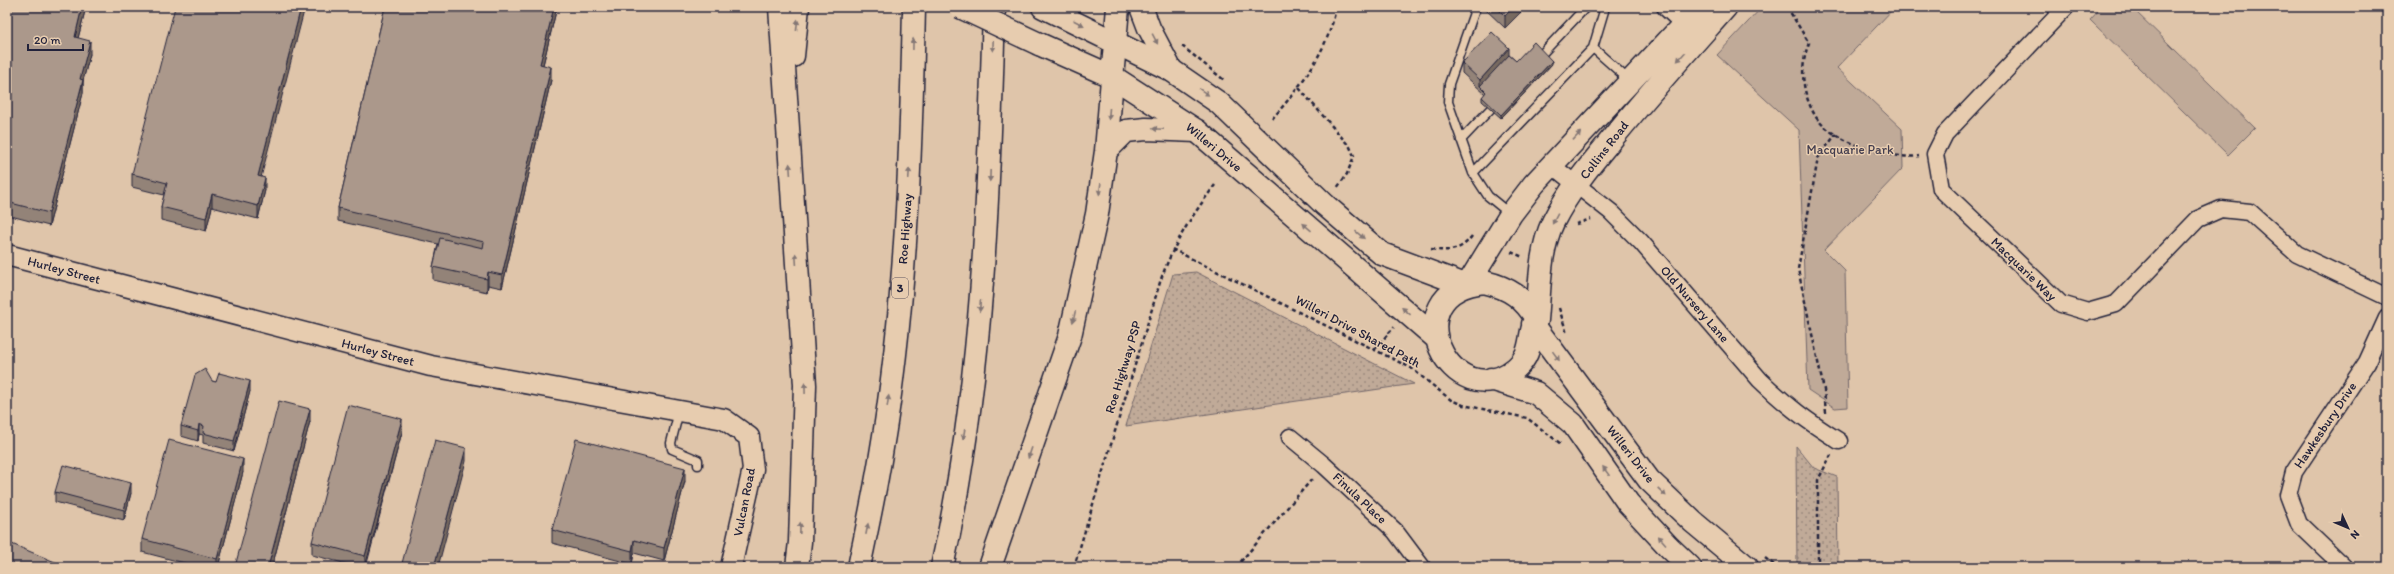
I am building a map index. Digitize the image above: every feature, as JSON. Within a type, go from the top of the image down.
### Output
[{"type":"main road","points":[[780,7],[786,119],[805,385],[805,427],[797,567]]},
{"type":"main road","points":[[786,119],[798,7]]},
{"type":"main road","name":"Roe Highway","points":[[859,567],[882,453],[894,356],[910,161],[914,7]]},
{"type":"main road","name":"Willeri Drive","points":[[960,7],[1113,77],[1197,131],[1435,337]]},
{"type":"main road","points":[[942,567],[950,531],[977,352],[989,189],[994,7]]},
{"type":"main road","name":"Willeri Drive","points":[[1043,7],[1171,70],[1219,103],[1325,205],[1382,254],[1466,284],[1484,282],[1507,288],[1523,299],[1535,322],[1649,480],[1693,522],[1756,562]]},
{"type":"main road","points":[[990,567],[1070,336],[1097,214],[1106,151],[1118,7]]},
{"type":"main road","points":[[1141,7],[1146,22],[1171,70]]},
{"type":"main road","name":"Collins Road","points":[[1691,31],[1700,7]]},
{"type":"main road","name":"Collins Road","points":[[1466,284],[1511,214],[1550,164],[1637,89],[1691,31],[1726,7]]},
{"type":"main road","name":"Collins Road","points":[[1535,322],[1544,255],[1553,222],[1637,89]]},
{"type":"main road","points":[[1106,151],[1126,132],[1146,129],[1197,131]]},
{"type":"main road","name":"Willeri Drive","points":[[1466,284],[1455,291],[1443,303],[1436,320],[1435,337],[1443,357],[1451,367],[1465,376],[1478,380],[1490,379],[1501,377],[1516,368],[1525,357],[1532,342],[1535,322]]},
{"type":"main road","name":"Willeri Drive","points":[[1490,379],[1536,393],[1573,424],[1628,503],[1690,567]]},
{"type":"street","points":[[1665,7],[1691,31]]},
{"type":"street","points":[[1935,154],[1945,134],[2066,7]]},
{"type":"street","name":"Macquarie Way","points":[[1935,154],[1941,189],[2061,304],[2088,312],[2116,304],[2198,219],[2221,209],[2250,212],[2297,254],[2387,296]]},
{"type":"street","name":"Old Nursery Lane","points":[[1550,164],[1611,212],[1641,242],[1760,380],[1802,418],[1840,441]]},
{"type":"street","name":"Hurley Street","points":[[7,254],[431,366],[724,419],[749,437]]},
{"type":"street","name":"Hawkesbury Drive","points":[[2344,567],[2299,524],[2288,495],[2294,472],[2367,362],[2387,318]]},
{"type":"street","name":"Vulcan Road","points":[[731,567],[753,469],[749,437]]},
{"type":"street","name":"Finula Place","points":[[1290,438],[1324,465],[1395,531],[1422,567]]},
{"type":"lane","points":[[1476,7],[1449,84],[1448,102],[1473,173],[1488,196],[1511,214]]},
{"type":"lane","points":[[1532,65],[1586,7]]},
{"type":"lane","points":[[1473,173],[1593,48],[1604,11],[1600,7]]},
{"type":"lane","points":[[1593,48],[1637,89]]},
{"type":"lane","points":[[1461,140],[1505,94]]},
{"type":"lane","points":[[679,411],[671,443],[672,449],[694,457],[698,460],[698,465]]},
{"type":"path","points":[[1272,120],[1299,88],[1321,49],[1336,7]]},
{"type":"path","points":[[1788,7],[1809,43],[1804,56],[1802,82],[1817,118],[1836,134],[1872,152],[1906,158],[1935,154]]},
{"type":"path","points":[[1176,42],[1230,86]]},
{"type":"path","points":[[1299,88],[1350,147],[1354,156],[1353,164],[1337,188]]},
{"type":"path","points":[[1818,567],[1818,480],[1840,441],[1827,416],[1824,390],[1798,269],[1818,158],[1836,134]]},
{"type":"path","points":[[1331,183],[1341,193]]},
{"type":"path","name":"Roe Highway PSP","points":[[1074,567],[1116,423],[1172,249],[1215,185]]},
{"type":"path","points":[[1572,228],[1576,223],[1591,219],[1592,213]]},
{"type":"path","points":[[1428,249],[1444,251],[1457,250],[1466,244],[1472,235]]},
{"type":"path","name":"Willeri Drive Shared Path","points":[[1172,249],[1411,368],[1451,400],[1463,405],[1526,418],[1563,446]]},
{"type":"path","points":[[1506,249],[1530,260]]},
{"type":"path","points":[[1559,305],[1568,337]]},
{"type":"path","points":[[1236,567],[1324,465]]},
{"type":"path","points":[[1756,562],[1777,567]]},
{"type":"green space","name":"Macquarie Park","points":[[1762,7],[1895,7],[1837,68],[1902,129],[1903,168],[1824,250],[1845,271],[1848,407],[1835,408],[1808,390],[1799,130],[1717,55]]},
{"type":"green space","points":[[2102,7],[2131,7],[2255,128],[2228,155],[2090,20]]},
{"type":"green space","points":[[1196,272],[1414,384],[1126,426],[1173,274]]},
{"type":"green space","points":[[1796,446],[1814,468],[1837,477],[1838,567],[1797,567]]},
{"type":"building","points":[[7,7],[82,7],[75,37],[90,41],[80,79],[83,80],[49,213],[7,202]]},
{"type":"building","points":[[175,7],[301,7],[258,176],[265,178],[258,206],[212,194],[206,218],[161,207],[167,183],[132,174]]},
{"type":"building","points":[[385,7],[554,7],[540,64],[551,67],[502,275],[488,272],[487,279],[433,267],[440,238],[483,248],[484,242],[338,208]]},
{"type":"building","points":[[1496,7],[1514,7],[1505,16]]},
{"type":"building","points":[[1492,32],[1509,48],[1480,80],[1462,63]]},
{"type":"building","points":[[1534,42],[1552,61],[1501,115],[1482,97],[1486,92],[1480,86],[1509,55],[1516,61]]},
{"type":"building","points":[[205,369],[212,381],[216,382],[219,373],[250,381],[234,441],[203,433],[204,426],[199,424],[198,431],[181,426],[195,375]]},
{"type":"building","points":[[279,401],[310,409],[268,567],[253,567],[236,563]]},
{"type":"building","points":[[348,405],[402,419],[365,556],[312,542]]},
{"type":"building","points":[[576,439],[685,468],[664,548],[634,540],[632,551],[552,530]]},
{"type":"building","points":[[169,440],[243,459],[217,559],[142,539]]},
{"type":"building","points":[[435,440],[466,448],[434,567],[401,567]]},
{"type":"building","points":[[63,465],[131,483],[124,510],[55,492]]},
{"type":"building","points":[[7,542],[67,567],[7,567]]}]
